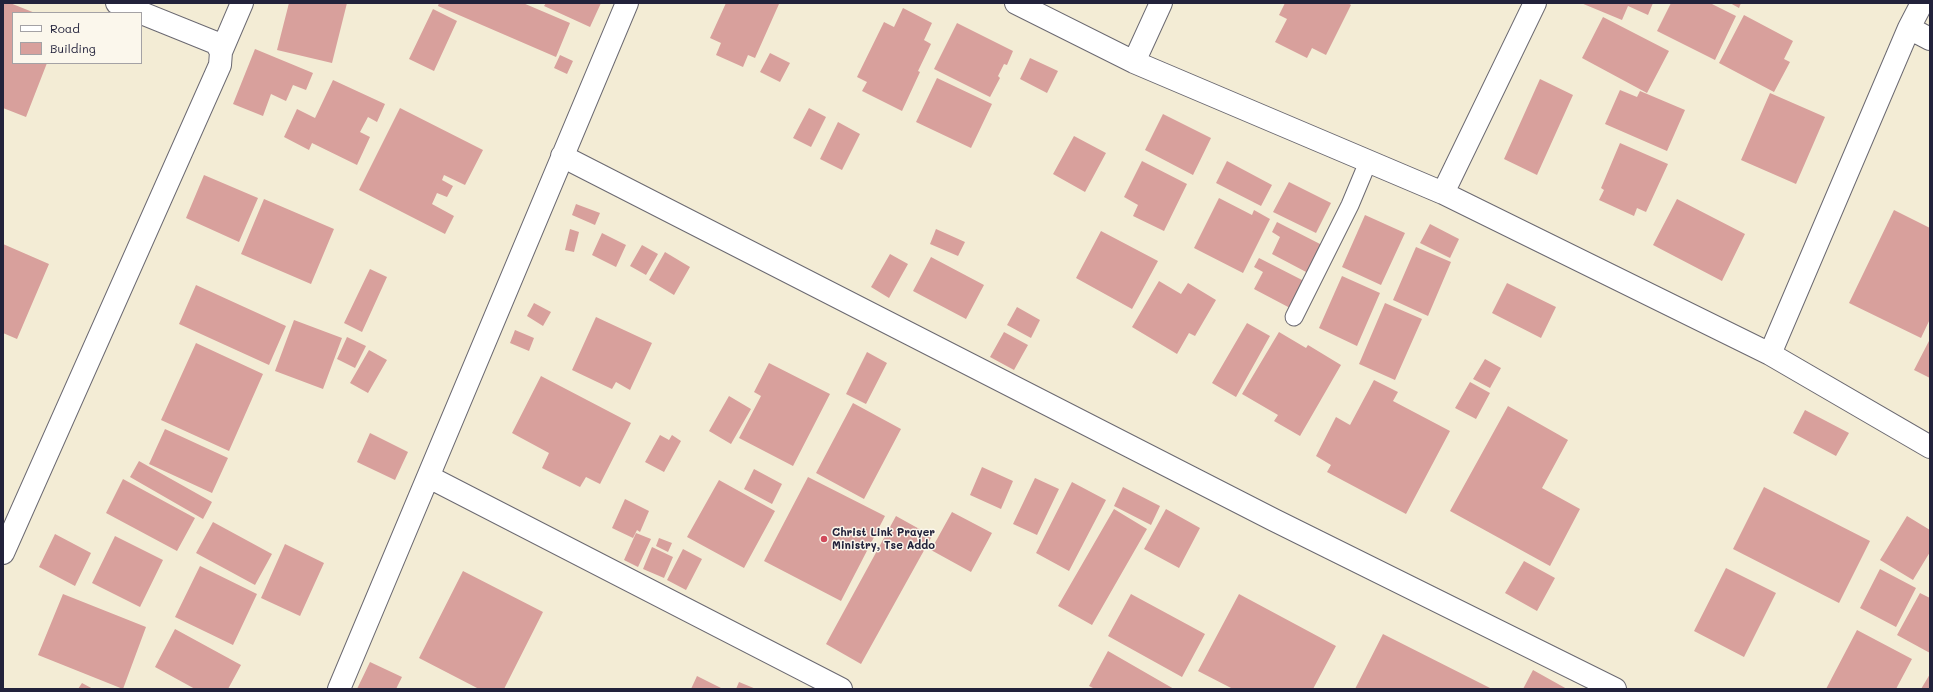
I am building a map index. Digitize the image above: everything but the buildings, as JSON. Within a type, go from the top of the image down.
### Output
[{"type":"street","points":[[117,3],[139,12]]},
{"type":"street","points":[[3,552],[220,65],[221,52],[242,3]]},
{"type":"street","points":[[339,689],[627,3]]},
{"type":"street","points":[[1016,3],[1134,62],[1443,193],[1770,354],[1930,448]]},
{"type":"street","points":[[1134,62],[1161,3]]},
{"type":"street","points":[[1443,193],[1535,3]]},
{"type":"street","points":[[1770,354],[1909,28],[1922,3]]},
{"type":"street","points":[[142,13],[216,43],[221,52]]},
{"type":"street","points":[[1909,28],[1930,39]]},
{"type":"street","points":[[562,156],[1281,523],[1615,689]]},
{"type":"street","points":[[429,477],[841,689]]},
{"type":"lane","points":[[1294,317],[1350,205],[1368,162]]},
{"type":"place","name":"Christ Link Prayer Ministry, Tse Addo","points":[[824,539]]}]
